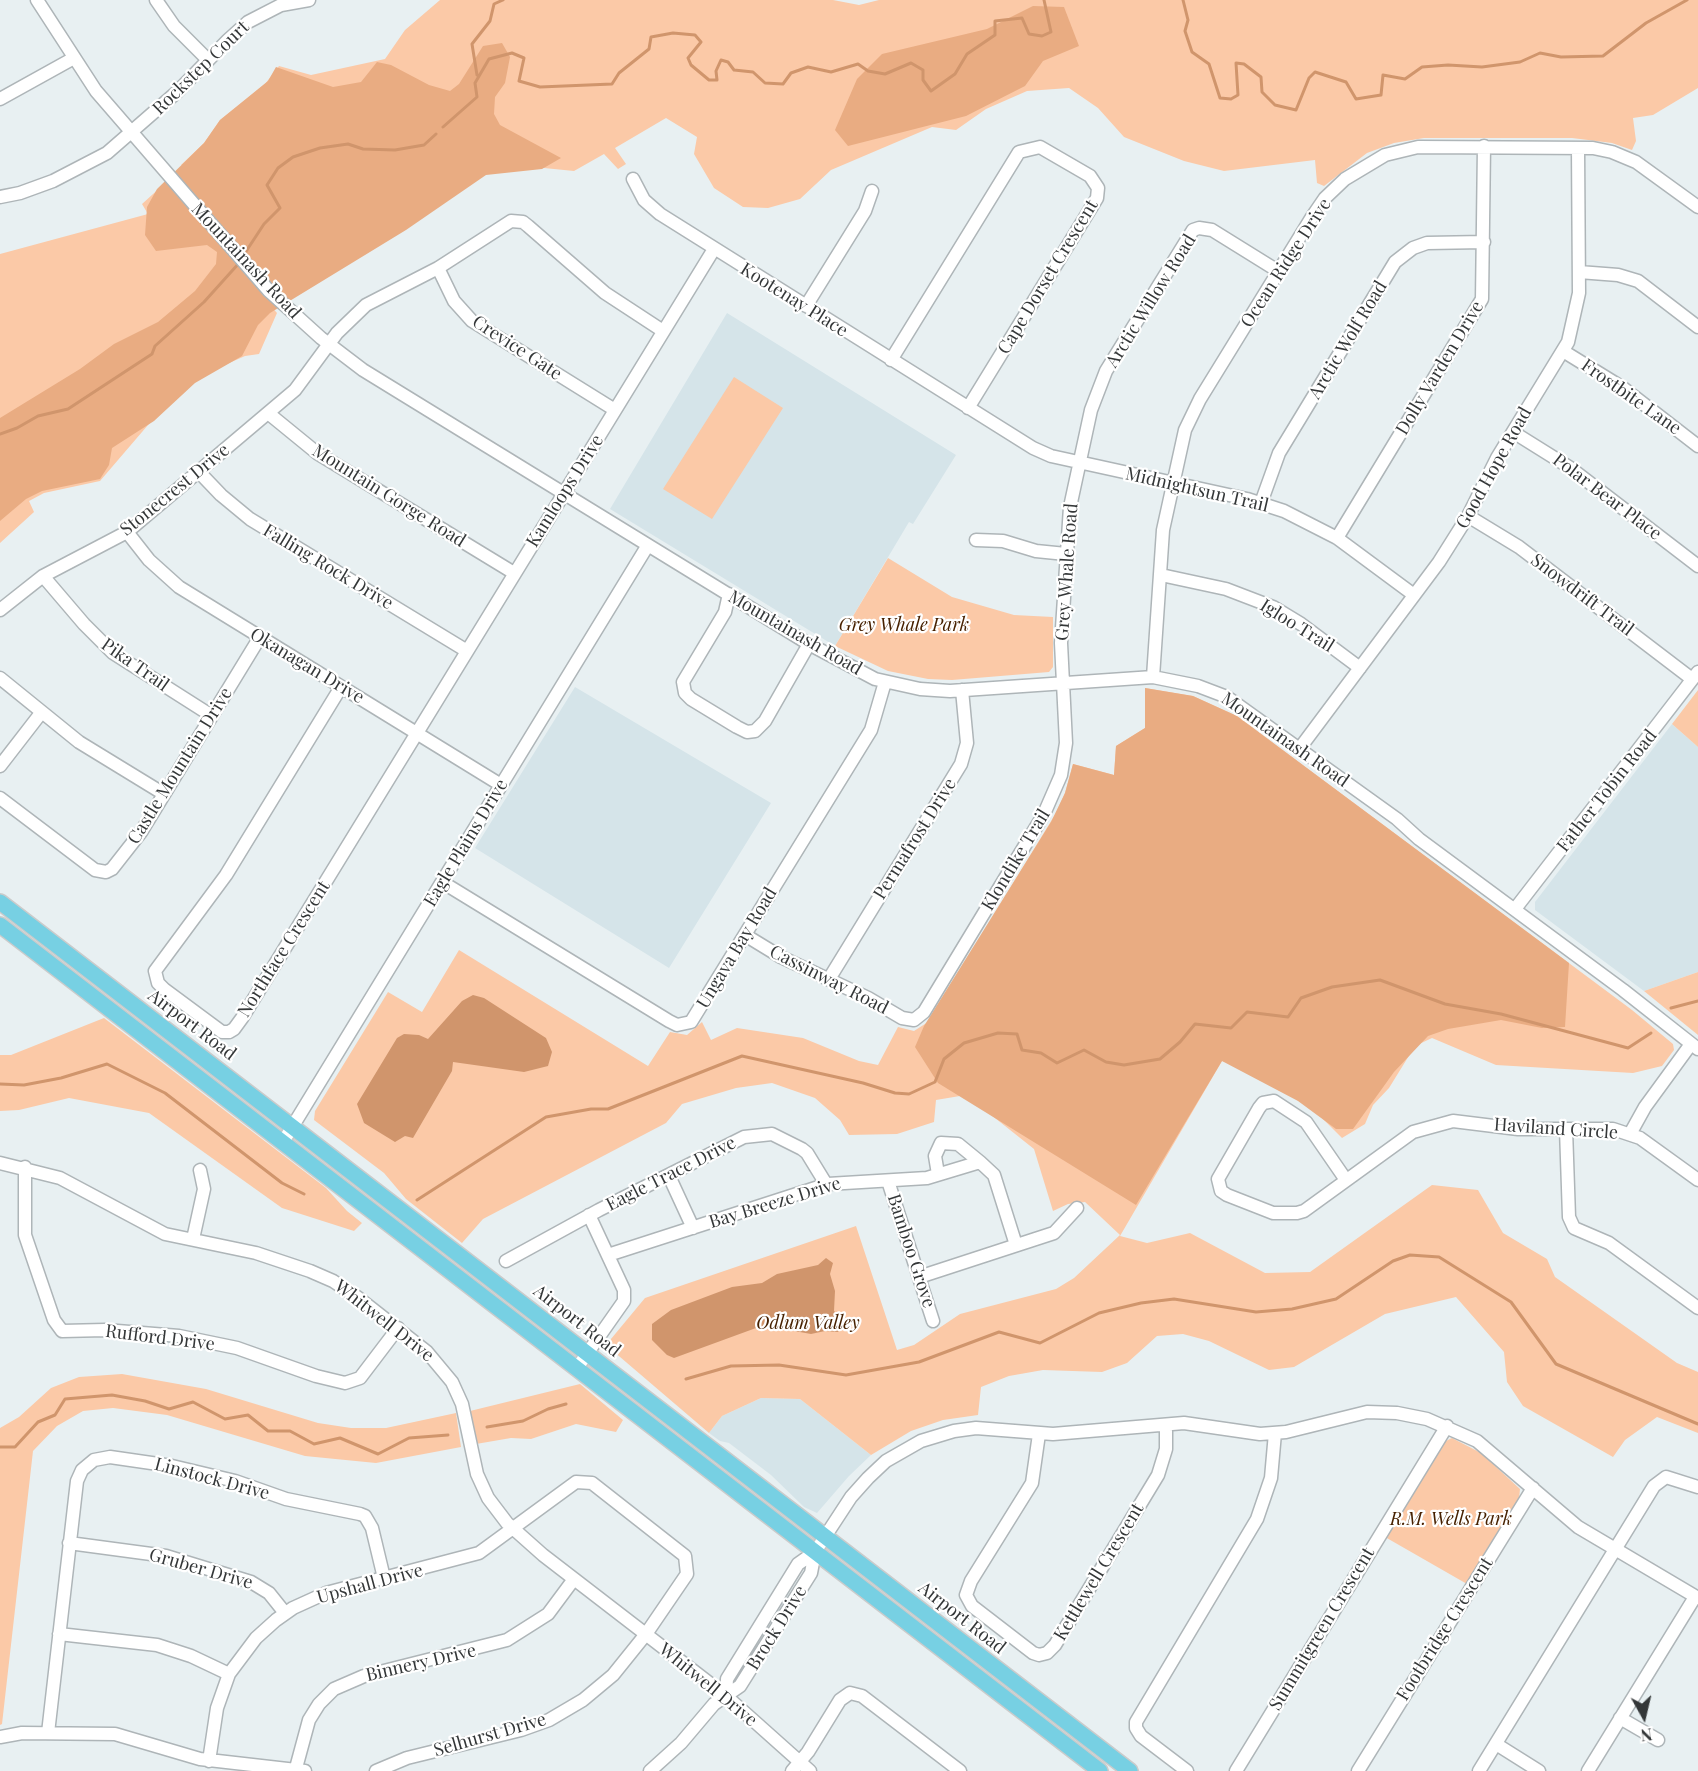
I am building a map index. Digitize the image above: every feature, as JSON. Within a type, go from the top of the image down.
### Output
[{"type":"main road","name":"Airport Road","points":[[0,902],[1130,1771]]},
{"type":"main road","name":"Airport Road","points":[[0,925],[1100,1771]]},
{"type":"street","name":"Mountainash Road","points":[[37,0],[96,91],[269,291],[330,345],[363,370],[809,644],[856,671],[885,682],[930,690],[962,690],[1153,677],[1197,686],[1227,696],[1515,909],[1695,1047]]},
{"type":"street","points":[[156,0],[174,26],[208,60]]},
{"type":"street","name":"Rockstep Court","points":[[0,196],[20,193],[82,168],[132,134],[268,4],[309,0]]},
{"type":"street","points":[[0,99],[74,58]]},
{"type":"street","name":"Dolly Varden Drive","points":[[1337,538],[1479,306],[1484,284],[1484,146]]},
{"type":"street","name":"Cape Dorset Crescent","points":[[891,360],[1019,152],[1040,147],[1090,176],[1098,188],[1097,198],[969,408]]},
{"type":"street","name":"Ocean Ridge Drive","points":[[1153,677],[1163,530],[1182,439],[1194,409],[1278,271],[1325,198],[1345,179],[1366,165],[1397,151],[1418,147],[1578,147],[1604,150],[1636,162],[1698,207]]},
{"type":"street","name":"Good Hope Road","points":[[1300,748],[1414,595],[1468,516],[1513,432],[1563,351],[1575,317],[1579,272],[1578,147]]},
{"type":"street","name":"Kootenay Place","points":[[633,179],[644,200],[660,214],[969,408]]},
{"type":"street","points":[[806,306],[865,211],[872,191]]},
{"type":"street","name":"Stonecrest Drive","points":[[0,610],[43,576],[127,531],[199,472],[303,382],[348,321],[366,305],[438,268],[511,221],[523,222],[605,293],[663,331]]},
{"type":"street","name":"Arctic Willow Road","points":[[1079,462],[1091,410],[1106,371],[1193,230],[1199,228],[1212,230],[1278,271]]},
{"type":"street","name":"Arctic Wolf Road","points":[[1261,503],[1279,453],[1395,262],[1413,248],[1427,243],[1484,242]]},
{"type":"street","name":"Kamloops Drive","points":[[416,733],[714,249]]},
{"type":"street","name":"Crevice Gate","points":[[438,268],[454,301],[472,321],[615,410]]},
{"type":"street","points":[[1579,272],[1618,275],[1638,281],[1698,327]]},
{"type":"street","name":"Frostbite Lane","points":[[1563,351],[1623,388],[1698,446]]},
{"type":"street","name":"Midnightsun Trail","points":[[969,408],[1042,452],[1261,503],[1295,516],[1337,538],[1414,595]]},
{"type":"street","name":"Mountain Gorge Road","points":[[268,413],[317,453],[514,573]]},
{"type":"street","name":"Polar Bear Place","points":[[1513,432],[1569,467],[1698,566]]},
{"type":"street","name":"Grey Whale Road","points":[[1063,682],[1061,643],[1066,554],[1070,507],[1079,462]]},
{"type":"street","name":"Falling Rock Drive","points":[[199,472],[220,495],[250,519],[467,651]]},
{"type":"street","name":"Snowdrift Trail","points":[[1468,516],[1519,547],[1695,676]]},
{"type":"street","name":"Okanagan Drive","points":[[127,531],[149,560],[169,579],[260,638],[501,785]]},
{"type":"street","points":[[976,540],[1003,541],[1036,551],[1066,554]]},
{"type":"street","name":"Eagle Plains Drive","points":[[283,1142],[648,545]]},
{"type":"street","name":"Igloo Trail","points":[[1161,575],[1218,587],[1273,607],[1301,624],[1360,668]]},
{"type":"street","name":"Pika Trail","points":[[43,576],[84,624],[113,653],[212,716]]},
{"type":"street","points":[[729,594],[725,612],[683,682],[685,693],[691,699],[737,727],[747,732],[755,731],[765,722],[809,644]]},
{"type":"street","name":"Castle Mountain Drive","points":[[0,798],[92,868],[106,872],[141,832],[260,638]]},
{"type":"street","name":"Father Tobin Road","points":[[1515,909],[1695,676]]},
{"type":"street","points":[[0,678],[79,742],[164,794]]},
{"type":"street","name":"Ungava Bay Road","points":[[442,882],[677,1025],[691,1022],[871,730],[885,682]]},
{"type":"street","name":"Klondike Trail","points":[[914,1020],[924,1012],[1054,796],[1063,766],[1066,743],[1063,682]]},
{"type":"street","name":"Northface Crescent","points":[[341,687],[226,875],[155,971],[158,983],[215,1028],[229,1032],[242,1018],[416,733]]},
{"type":"street","name":"Permafrost Drive","points":[[829,979],[961,764],[967,738],[962,690]]},
{"type":"street","points":[[0,766],[41,712]]},
{"type":"street","name":"Cassinway Road","points":[[745,935],[781,957],[829,979],[902,1018],[914,1020]]},
{"type":"street","points":[[1630,1134],[1651,1098],[1695,1047]]},
{"type":"street","name":"Haviland Circle","points":[[1346,1180],[1306,1122],[1274,1101],[1263,1103],[1259,1108],[1218,1179],[1221,1191],[1227,1195],[1273,1213],[1289,1215],[1304,1211],[1413,1132],[1431,1125],[1463,1121],[1518,1129],[1597,1128],[1630,1134],[1650,1144],[1698,1180]]},
{"type":"street","points":[[1566,1129],[1569,1217],[1574,1228],[1609,1243],[1698,1308]]},
{"type":"street","name":"Eagle Trace Drive","points":[[506,1261],[589,1215],[738,1139],[768,1133],[807,1153],[826,1184]]},
{"type":"street","points":[[938,1174],[935,1156],[942,1143],[958,1144],[981,1162],[994,1175],[1016,1245]]},
{"type":"street","name":"Bay Breeze Drive","points":[[608,1255],[826,1184],[927,1178],[981,1162]]},
{"type":"street","name":"Whitwell Drive","points":[[0,1163],[25,1167],[86,1190],[154,1229],[256,1253],[326,1277],[398,1329],[433,1358],[452,1382],[462,1404],[477,1474],[498,1512],[513,1529],[726,1696],[795,1767],[810,1771]]},
{"type":"street","name":"Rufford Drive","points":[[25,1167],[25,1235],[54,1320],[62,1330],[105,1330],[179,1336],[237,1348],[316,1376],[345,1383],[360,1378],[398,1329]]},
{"type":"street","points":[[193,1239],[204,1189],[200,1170]]},
{"type":"street","points":[[669,1176],[693,1228]]},
{"type":"street","name":"Bamboo Grove","points":[[888,1181],[933,1321]]},
{"type":"street","points":[[919,1277],[1054,1233],[1077,1208]]},
{"type":"street","points":[[577,1368],[624,1301],[624,1290],[589,1215]]},
{"type":"street","name":"Brock Drive","points":[[726,1696],[727,1679],[798,1564],[815,1552],[851,1497],[868,1478],[886,1461],[921,1441],[954,1431],[976,1428],[1039,1434],[1193,1424],[1248,1433],[1275,1433],[1367,1412],[1407,1414],[1447,1426],[1485,1446],[1578,1527],[1696,1598]]},
{"type":"street","name":"Kettlewell Crescent","points":[[1039,1434],[1032,1483],[971,1581],[966,1595],[972,1606],[1033,1653],[1039,1655],[1047,1653],[1055,1645],[1158,1475],[1166,1449],[1166,1425]]},
{"type":"street","name":"Summitgreen Crescent","points":[[1236,1771],[1447,1426]]},
{"type":"street","points":[[1187,1771],[1141,1736],[1136,1728],[1136,1722],[1257,1519],[1271,1478],[1275,1433]]},
{"type":"street","name":"Linstock Drive","points":[[48,1733],[69,1543],[79,1475],[94,1460],[118,1458],[193,1470],[286,1499],[365,1516],[372,1528],[384,1578]]},
{"type":"street","points":[[1479,1771],[1658,1480],[1673,1477],[1698,1487]]},
{"type":"street","name":"Upshall Drive","points":[[209,1761],[217,1708],[230,1674],[256,1638],[285,1613],[326,1593],[472,1556],[576,1482],[587,1481],[682,1552],[687,1561],[687,1574],[646,1634]]},
{"type":"street","name":"Footbridge Crescent","points":[[1358,1771],[1533,1488]]},
{"type":"street","name":"Gruber Drive","points":[[69,1543],[166,1556],[251,1582],[269,1593],[285,1613]]},
{"type":"street","name":"Binnery Drive","points":[[301,1770],[309,1720],[319,1704],[334,1689],[364,1676],[492,1646],[514,1637],[548,1614],[574,1579]]},
{"type":"street","points":[[1588,1771],[1696,1598]]},
{"type":"street","points":[[59,1634],[157,1645],[191,1656],[230,1674]]},
{"type":"street","name":"Selhurst Drive","points":[[376,1771],[408,1758],[521,1730],[558,1715],[583,1700],[613,1675],[646,1634]]},
{"type":"street","points":[[795,1767],[840,1700],[845,1695],[857,1693],[960,1771]]},
{"type":"street","points":[[650,1771],[681,1743],[714,1704],[726,1696]]},
{"type":"street","points":[[1620,1718],[1658,1740]]},
{"type":"street","points":[[0,1737],[14,1734],[48,1733],[125,1736],[209,1761],[301,1770]]},
{"type":"street","points":[[1496,1744],[1539,1771]]},
{"type":"shaded area","points":[[1033,6],[1064,7],[1079,46],[1043,61],[1025,86],[966,116],[848,146],[835,130],[857,79],[882,54],[987,29]]},
{"type":"shaded area","points":[[502,43],[510,57],[505,83],[495,97],[494,114],[500,125],[561,158],[542,169],[486,175],[406,230],[270,313],[258,325],[242,356],[195,383],[154,421],[112,448],[109,465],[100,479],[42,491],[26,499],[0,521],[0,418],[80,369],[114,344],[158,322],[195,291],[216,264],[217,252],[207,245],[156,251],[145,235],[147,207],[157,189],[204,143],[220,120],[268,81],[276,67],[333,87],[361,82],[377,62],[391,65],[429,85],[450,91],[459,84],[483,46]]},
{"type":"shaded area","points":[[727,313],[956,455],[913,524],[909,522],[835,646],[610,509]]},
{"type":"shaded area","points":[[575,687],[771,803],[669,968],[475,848]]},
{"type":"shaded area","points":[[1145,688],[1193,696],[1237,716],[1569,963],[1565,1027],[1542,1028],[1501,1020],[1448,1029],[1428,1036],[1394,1072],[1353,1129],[1336,1129],[1298,1101],[1222,1061],[1136,1205],[938,1083],[915,1047],[924,1026],[1051,822],[1065,793],[1073,764],[1114,775],[1116,746],[1145,728]]},
{"type":"shaded area","points":[[1672,724],[1698,747],[1698,972],[1644,991],[1535,910],[1535,902]]},
{"type":"shaded area","points":[[473,995],[484,998],[546,1038],[552,1052],[548,1066],[524,1072],[453,1062],[452,1071],[413,1138],[405,1136],[395,1142],[364,1123],[357,1104],[397,1038],[404,1034],[419,1035],[428,1039],[462,1001]]},
{"type":"shaded area","points":[[826,1258],[833,1263],[830,1274],[835,1291],[834,1311],[844,1320],[838,1332],[825,1331],[811,1334],[772,1327],[756,1328],[674,1358],[667,1355],[652,1340],[652,1324],[671,1310],[732,1287],[762,1283],[777,1274],[818,1265]]},
{"type":"shaded area","points":[[761,1398],[800,1399],[871,1455],[817,1513],[804,1507],[771,1475],[729,1443],[720,1441],[709,1433],[722,1416]]},
{"type":"green space","points":[[440,0],[833,0],[859,5],[879,0],[1698,0],[1698,88],[1653,115],[1633,118],[1636,141],[1632,150],[1612,143],[1572,138],[1424,138],[1394,143],[1367,153],[1324,186],[1317,183],[1315,160],[1224,171],[1184,161],[1124,137],[1098,108],[1069,88],[1027,91],[986,109],[956,130],[932,127],[831,170],[800,199],[768,208],[743,207],[714,188],[694,154],[697,137],[666,118],[615,148],[626,164],[618,169],[604,154],[574,171],[504,164],[181,165],[204,143],[220,120],[265,84],[279,66],[311,75],[385,59],[405,30]]},
{"type":"green space","points":[[163,185],[277,313],[259,354],[245,356],[184,383],[100,481],[44,493],[29,501],[34,512],[0,543],[0,254],[148,214],[142,204]]},
{"type":"green space","points":[[734,377],[783,408],[712,519],[663,489]]},
{"type":"green space","name":"Grey Whale Park","points":[[888,558],[952,597],[1014,615],[1053,617],[1053,667],[1049,672],[952,680],[928,679],[888,671],[835,646]]},
{"type":"green space","name":"Odlum Valley","points":[[1145,688],[1193,696],[1237,716],[1632,1010],[1673,1044],[1674,1050],[1662,1066],[1633,1073],[1496,1065],[1432,1038],[1415,1046],[1389,1088],[1373,1105],[1365,1124],[1342,1138],[1284,1080],[1222,1061],[1120,1236],[1147,1243],[1190,1233],[1265,1273],[1310,1272],[1432,1185],[1478,1190],[1503,1233],[1547,1259],[1555,1277],[1677,1363],[1698,1372],[1698,1433],[1657,1417],[1625,1440],[1613,1457],[1523,1406],[1507,1382],[1504,1352],[1456,1297],[1385,1314],[1294,1367],[1269,1370],[1209,1341],[1183,1334],[1157,1336],[1127,1363],[1102,1372],[1043,1370],[1009,1376],[981,1387],[978,1415],[943,1420],[911,1431],[871,1455],[800,1399],[761,1398],[722,1416],[709,1433],[606,1345],[645,1298],[856,1226],[897,1350],[914,1345],[960,1314],[1056,1289],[1074,1278],[1120,1235],[1085,1202],[1068,1204],[1053,1211],[1034,1149],[966,1095],[936,1100],[934,1122],[897,1134],[849,1135],[840,1120],[815,1098],[772,1083],[736,1088],[682,1104],[666,1123],[483,1219],[462,1243],[406,1199],[384,1173],[314,1120],[315,1111],[388,992],[422,1012],[459,950],[648,1066],[670,1032],[687,1035],[702,1022],[711,1040],[737,1028],[803,1038],[859,1061],[878,1065],[898,1027],[914,1031],[928,1022],[1056,813],[1065,793],[1073,764],[1114,775],[1116,746],[1145,728]]},
{"type":"green space","points":[[1698,690],[1698,747],[1672,724]]},
{"type":"green space","points":[[1698,972],[1698,1035],[1644,991]]},
{"type":"green space","points":[[104,1018],[326,1188],[347,1211],[362,1223],[354,1231],[282,1208],[149,1113],[69,1098],[19,1110],[0,1111],[0,1055],[11,1055]]},
{"type":"green space","points":[[122,1374],[206,1389],[318,1423],[351,1428],[386,1428],[456,1413],[461,1447],[376,1463],[305,1456],[167,1415],[113,1408],[83,1411],[57,1426],[33,1451],[2,1724],[0,1725],[0,1428],[19,1417],[51,1388],[79,1377]]},
{"type":"green space","points":[[580,1384],[623,1420],[616,1432],[576,1424],[531,1439],[511,1438],[476,1444],[470,1411]]},
{"type":"green space","name":"R.M. Wells Park","points":[[1452,1438],[1481,1453],[1520,1489],[1519,1499],[1467,1584],[1385,1537],[1444,1442]]},
{"type":"waterway","points":[[477,75],[472,44],[490,21],[494,4],[503,0]]},
{"type":"waterway","points":[[443,127],[477,97],[475,83],[489,59],[512,53],[524,58],[519,81],[540,87],[612,84],[619,73],[649,49],[651,37],[673,33],[695,35],[701,42],[688,58],[691,65],[709,80],[717,80],[716,71],[721,60],[728,62],[734,70],[753,72],[765,83],[783,84],[791,73],[808,67],[831,72],[858,64],[868,71],[885,74],[911,63],[923,70],[923,80],[931,91],[955,74],[967,54],[995,35],[995,21],[1022,18],[1029,34],[1042,36],[1051,32],[1044,0]]},
{"type":"waterway","points":[[1183,0],[1188,20],[1185,31],[1192,52],[1209,64],[1220,98],[1231,99],[1238,95],[1236,63],[1244,64],[1261,77],[1262,92],[1275,105],[1296,110],[1309,78],[1315,72],[1346,82],[1356,99],[1381,95],[1383,75],[1405,79],[1422,67],[1448,65],[1482,67],[1520,62],[1540,53],[1561,57],[1603,56],[1646,23],[1687,0]]},
{"type":"waterway","points":[[243,256],[264,224],[280,208],[267,185],[278,168],[293,157],[320,148],[348,144],[363,149],[395,150],[424,145],[436,134]]},
{"type":"waterway","points":[[0,434],[17,428],[38,416],[68,409],[152,354],[155,346],[204,302],[240,262]]},
{"type":"waterway","points":[[417,1200],[546,1117],[591,1109],[608,1109],[742,1056],[863,1083],[895,1093],[909,1094],[935,1082],[944,1059],[964,1043],[998,1033],[1017,1034],[1022,1050],[1041,1053],[1057,1063],[1084,1050],[1106,1062],[1124,1065],[1160,1059],[1180,1042],[1195,1024],[1231,1028],[1247,1012],[1288,1017],[1301,998],[1332,987],[1380,980],[1445,1004],[1501,1014],[1628,1048],[1651,1033]]},
{"type":"waterway","points":[[1671,1008],[1698,1001]]},
{"type":"waterway","points":[[0,1084],[24,1085],[61,1078],[107,1064],[165,1093],[282,1183],[304,1194]]},
{"type":"waterway","points":[[686,1379],[731,1366],[779,1365],[846,1375],[919,1362],[999,1332],[1040,1343],[1099,1313],[1141,1303],[1174,1299],[1256,1312],[1292,1309],[1336,1299],[1393,1261],[1410,1255],[1439,1257],[1511,1302],[1556,1364],[1698,1424]]},
{"type":"waterway","points":[[0,1447],[15,1447],[38,1422],[55,1415],[65,1399],[112,1395],[145,1401],[169,1409],[193,1402],[225,1419],[248,1415],[268,1431],[290,1431],[314,1444],[340,1438],[378,1454],[409,1438],[448,1435]]},
{"type":"waterway","points":[[487,1427],[523,1421],[548,1409],[566,1404]]}]
